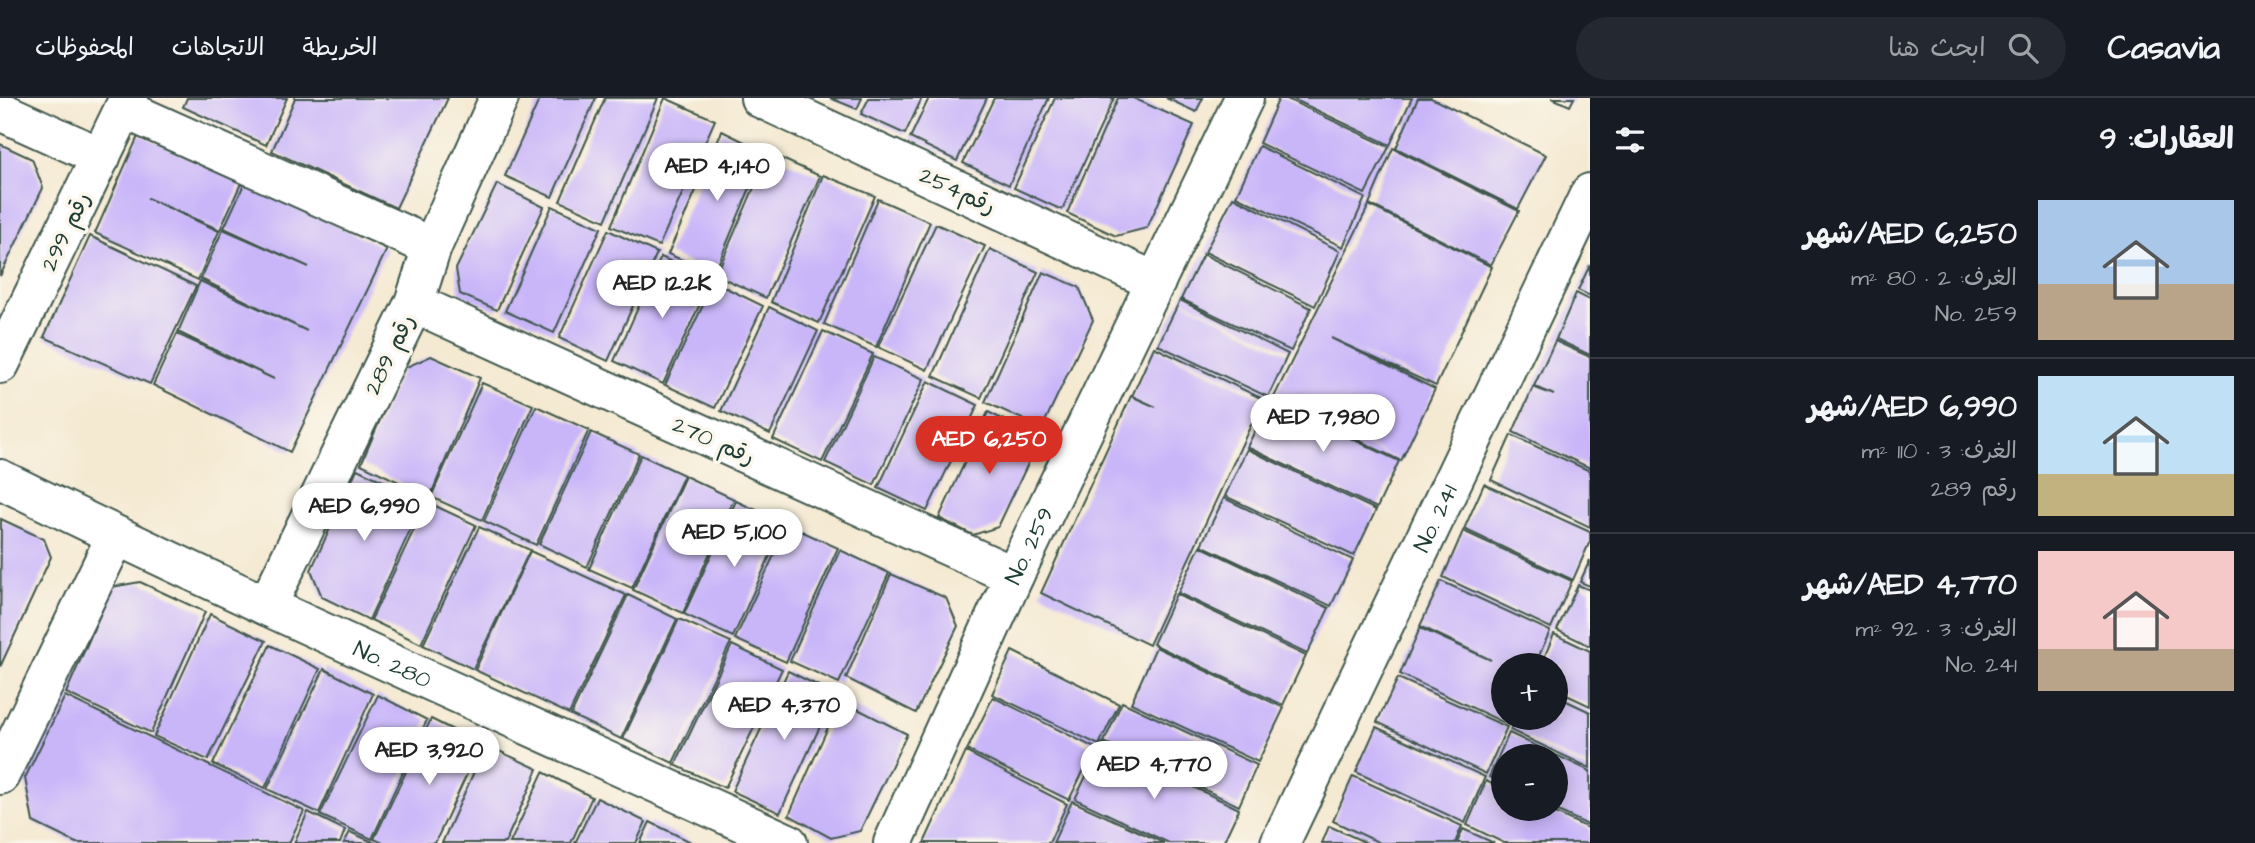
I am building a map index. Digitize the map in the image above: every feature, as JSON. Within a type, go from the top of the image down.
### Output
[{"type":"street","name":"رقم 289","points":[[267,606],[414,303],[432,247],[499,98]]},
{"type":"street","name":"رقم254","points":[[760,98],[1156,282]]},
{"type":"street","name":"No. 259","points":[[893,843],[1014,576],[1244,98]]},
{"type":"street","points":[[127,103],[432,247]]},
{"type":"street","name":"رقم 299","points":[[0,364],[127,103]]},
{"type":"street","points":[[0,111],[101,157]]},
{"type":"street","name":"No. 241","points":[[1280,843],[1590,193]]},
{"type":"street","name":"رقم 270","points":[[414,303],[1014,576]]},
{"type":"street","name":"No. 280","points":[[0,479],[267,606],[788,843]]},
{"type":"street","points":[[0,775],[116,536]]},
{"type":"building","points":[[187,98],[287,98],[266,145],[183,107]]},
{"type":"building","points":[[295,98],[448,98],[396,208],[272,151]]},
{"type":"building","points":[[540,98],[596,98],[552,197],[505,176]]},
{"type":"building","points":[[605,98],[658,98],[605,221],[560,201]]},
{"type":"building","points":[[665,98],[715,120],[659,246],[611,226]]},
{"type":"building","points":[[830,98],[862,98],[857,109]]},
{"type":"building","points":[[869,98],[922,98],[905,134],[861,114]]},
{"type":"building","points":[[929,98],[987,98],[957,161],[910,138]]},
{"type":"building","points":[[994,98],[1049,98],[1009,185],[963,163]]},
{"type":"building","points":[[1055,98],[1114,98],[1062,210],[1014,188]]},
{"type":"building","points":[[1118,98],[1133,98],[1194,125],[1147,228],[1116,236],[1067,213]]},
{"type":"building","points":[[1166,98],[1203,98],[1196,112]]},
{"type":"building","points":[[1279,98],[1285,98],[1389,147],[1365,194],[1259,143]]},
{"type":"building","points":[[1291,98],[1412,98],[1390,145]]},
{"type":"building","points":[[1418,98],[1431,98],[1546,155],[1518,209],[1396,148]]},
{"type":"building","points":[[1552,98],[1574,98],[1570,106]]},
{"type":"building","points":[[722,131],[765,152],[714,274],[668,254]]},
{"type":"building","points":[[139,134],[242,181],[220,230],[147,198],[219,231],[198,280],[95,233]]},
{"type":"building","points":[[0,144],[32,159],[43,188],[0,276]]},
{"type":"building","points":[[1259,146],[1365,198],[1343,247],[1236,196]]},
{"type":"building","points":[[1393,148],[1519,211],[1491,265],[1369,204]]},
{"type":"building","points":[[769,153],[820,176],[766,298],[716,275]]},
{"type":"building","points":[[823,175],[875,196],[819,323],[771,302]]},
{"type":"building","points":[[245,182],[387,249],[290,452],[153,385],[177,334],[274,379],[178,332],[200,281],[307,331],[201,279],[223,229],[309,267],[224,228]]},
{"type":"building","points":[[497,184],[544,207],[497,310],[460,294],[456,269]]},
{"type":"building","points":[[1233,197],[1340,251],[1315,306],[1205,252]]},
{"type":"building","points":[[878,199],[930,222],[876,347],[824,324]]},
{"type":"building","points":[[1369,205],[1492,267],[1436,386],[1331,338],[1435,389],[1401,461],[1273,399]]},
{"type":"building","points":[[552,206],[601,228],[554,333],[505,311]]},
{"type":"building","points":[[936,224],[985,246],[927,370],[878,347]]},
{"type":"building","points":[[608,230],[657,253],[608,361],[559,338]]},
{"type":"building","points":[[90,236],[196,286],[150,384],[44,337]]},
{"type":"building","points":[[990,249],[1038,272],[981,398],[933,376]]},
{"type":"building","points":[[1203,254],[1311,308],[1291,351],[1181,299]]},
{"type":"building","points":[[661,257],[711,280],[663,384],[614,361]]},
{"type":"building","points":[[1590,265],[1590,296],[1578,290]]},
{"type":"building","points":[[1043,272],[1079,287],[1093,320],[1042,428],[985,402]]},
{"type":"building","points":[[714,282],[763,306],[715,408],[665,385]]},
{"type":"building","points":[[1576,293],[1590,300],[1590,355],[1556,339]]},
{"type":"building","points":[[1180,300],[1288,354],[1268,397],[1158,345]]},
{"type":"building","points":[[769,307],[818,331],[770,434],[721,411]]},
{"type":"building","points":[[823,331],[873,354],[822,462],[773,439]]},
{"type":"building","points":[[1555,341],[1590,357],[1590,468],[1513,432],[1533,387],[1554,395],[1534,386]]},
{"type":"building","points":[[1154,347],[1263,399],[1149,645],[1041,593],[1131,396],[1156,407],[1132,396]]},
{"type":"building","points":[[431,356],[480,378],[430,497],[361,464],[402,369]]},
{"type":"building","points":[[874,357],[924,379],[874,485],[825,462]]},
{"type":"building","points":[[928,381],[978,405],[927,511],[878,488]]},
{"type":"building","points":[[482,383],[533,405],[482,520],[431,497]]},
{"type":"building","points":[[1270,400],[1399,461],[1377,508],[1247,447]]},
{"type":"building","points":[[536,406],[589,430],[536,545],[484,521]]},
{"type":"building","points":[[988,412],[1040,438],[998,527],[973,535],[939,518]]},
{"type":"building","points":[[591,432],[639,454],[587,567],[539,544]]},
{"type":"building","points":[[1511,435],[1590,471],[1590,527],[1491,480]]},
{"type":"building","points":[[1247,449],[1376,510],[1354,556],[1225,496]]},
{"type":"building","points":[[641,455],[684,475],[632,588],[589,569]]},
{"type":"building","points":[[357,469],[424,500],[369,620],[322,597],[311,570]]},
{"type":"building","points":[[685,476],[734,499],[683,613],[633,590]]},
{"type":"building","points":[[1484,484],[1590,532],[1590,541],[1573,580],[1464,529]]},
{"type":"building","points":[[1224,498],[1353,560],[1331,606],[1201,545]]},
{"type":"building","points":[[736,501],[785,523],[733,637],[684,614]]},
{"type":"building","points":[[427,502],[476,525],[421,644],[371,620]]},
{"type":"building","points":[[1,519],[44,539],[51,557],[0,667]]},
{"type":"building","points":[[788,525],[838,548],[786,662],[735,639]]},
{"type":"building","points":[[479,527],[530,550],[473,669],[423,645]]},
{"type":"building","points":[[1463,531],[1572,581],[1551,628],[1443,577]]},
{"type":"building","points":[[1200,546],[1329,608],[1307,654],[1178,593]]},
{"type":"building","points":[[840,550],[889,573],[839,683],[790,661]]},
{"type":"building","points":[[530,551],[626,595],[569,714],[475,670]]},
{"type":"building","points":[[1590,560],[1590,586],[1580,582]]},
{"type":"building","points":[[891,574],[946,598],[958,626],[916,713],[846,678]]},
{"type":"building","points":[[1441,581],[1550,631],[1540,653],[1491,653],[1491,660],[1420,626]]},
{"type":"building","points":[[140,582],[205,612],[151,733],[66,693],[112,587]]},
{"type":"building","points":[[1578,585],[1590,590],[1590,646],[1557,630]]},
{"type":"building","points":[[1176,594],[1306,656],[1283,705],[1153,644]]},
{"type":"building","points":[[628,595],[677,619],[621,739],[571,715]]},
{"type":"building","points":[[210,614],[266,641],[208,760],[154,736]]},
{"type":"building","points":[[679,619],[731,642],[673,763],[623,739]]},
{"type":"building","points":[[1420,628],[1491,660],[1491,717],[1400,674]]},
{"type":"building","points":[[1554,634],[1590,651],[1590,706],[1568,696],[1568,653],[1546,653]]},
{"type":"building","points":[[270,645],[320,669],[265,788],[213,764]]},
{"type":"building","points":[[732,645],[782,669],[725,788],[675,765]]},
{"type":"building","points":[[1156,647],[1284,708],[1258,762],[1131,703]]},
{"type":"building","points":[[1012,651],[1119,704],[1099,745],[992,694]]},
{"type":"building","points":[[324,669],[373,694],[319,813],[267,789]]},
{"type":"building","points":[[788,671],[835,694],[780,813],[732,791]]},
{"type":"building","points":[[1398,678],[1491,720],[1491,730],[1506,730],[1499,744],[1491,744],[1491,763],[1486,774],[1377,722]]},
{"type":"building","points":[[378,695],[427,720],[372,839],[320,815]]},
{"type":"building","points":[[65,696],[304,811],[289,843],[76,843],[33,822],[25,778]]},
{"type":"building","points":[[993,697],[1095,748],[1069,800],[967,750]]},
{"type":"building","points":[[840,700],[907,734],[860,831],[831,838],[789,815]]},
{"type":"building","points":[[1122,702],[1257,765],[1239,806],[1104,742]]},
{"type":"building","points":[[1568,702],[1590,712],[1590,768],[1568,758],[1568,744],[1539,744],[1510,730],[1568,730]]},
{"type":"building","points":[[431,719],[481,744],[435,843],[383,843],[374,839]]},
{"type":"building","points":[[1376,727],[1485,777],[1465,823],[1356,772]]},
{"type":"building","points":[[1509,733],[1532,744],[1504,744]]},
{"type":"building","points":[[1102,743],[1239,809],[1223,843],[1169,843],[1075,799]]},
{"type":"building","points":[[486,745],[538,769],[505,843],[442,843]]},
{"type":"building","points":[[966,752],[1067,804],[1049,843],[924,843]]},
{"type":"building","points":[[1568,761],[1590,771],[1590,826],[1568,816]]},
{"type":"building","points":[[543,772],[592,797],[571,843],[510,843]]},
{"type":"building","points":[[1353,776],[1462,826],[1455,843],[1380,843],[1333,821]]},
{"type":"building","points":[[1486,781],[1491,783],[1491,821],[1568,821],[1568,819],[1590,829],[1590,843],[1504,843],[1467,825]]},
{"type":"building","points":[[597,798],[646,822],[636,843],[575,843]]},
{"type":"building","points":[[1072,801],[1164,843],[1053,843]]},
{"type":"building","points":[[308,812],[345,830],[340,843],[294,843]]},
{"type":"building","points":[[650,822],[693,843],[640,843]]},
{"type":"building","points":[[1329,826],[1367,843],[1322,843]]},
{"type":"building","points":[[1463,829],[1494,843],[1457,843]]},
{"type":"building","points":[[350,832],[375,843],[344,843]]}]
